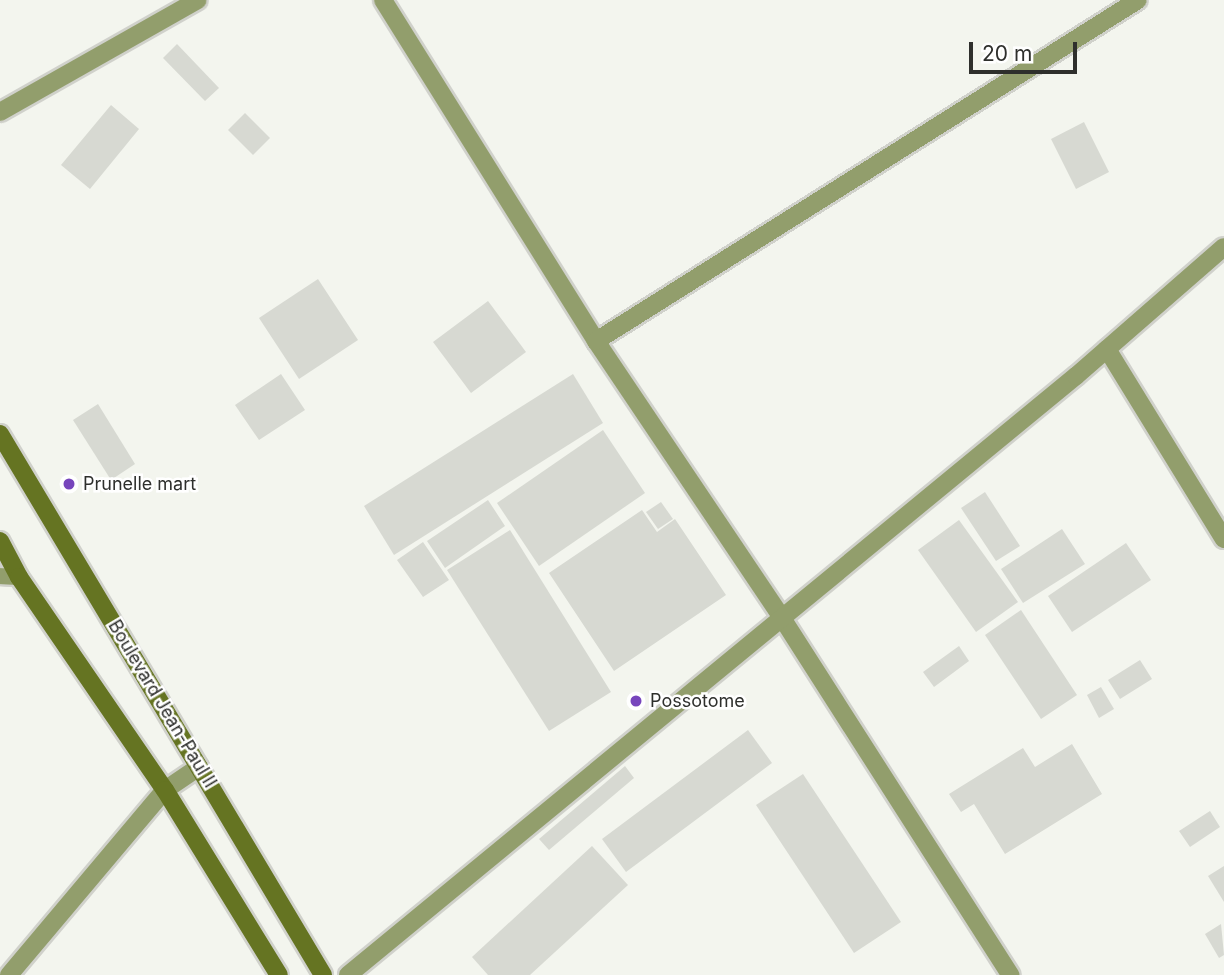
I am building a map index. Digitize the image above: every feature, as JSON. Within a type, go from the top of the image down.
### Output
[{"type":"main road","name":"Boulevard Jean-Paul II","points":[[0,434],[323,975]]},
{"type":"main road","points":[[0,541],[19,577],[165,790],[279,975]]},
{"type":"street","points":[[0,112],[198,0]]},
{"type":"street","points":[[383,0],[596,341],[782,618],[1010,975]]},
{"type":"street","points":[[596,341],[1138,0]]},
{"type":"street","points":[[348,975],[1107,349],[1224,247]]},
{"type":"street","points":[[1107,349],[1224,539]]},
{"type":"street","points":[[9,975],[165,790],[199,767]]},
{"type":"lane","points":[[0,576],[19,577]]},
{"type":"building","points":[[177,44],[219,88],[205,101],[163,58]]},
{"type":"building","points":[[111,105],[139,129],[90,189],[61,165]]},
{"type":"building","points":[[245,113],[270,138],[253,155],[228,130]]},
{"type":"building","points":[[1084,122],[1109,172],[1076,189],[1051,139]]},
{"type":"building","points":[[318,279],[358,340],[299,379],[259,318]]},
{"type":"building","points":[[488,301],[526,352],[471,393],[433,342]]},
{"type":"building","points":[[281,374],[305,410],[259,440],[235,405]]},
{"type":"building","points":[[573,374],[603,423],[394,555],[364,506]]},
{"type":"building","points":[[98,404],[135,464],[111,480],[73,420]]},
{"type":"building","points":[[603,430],[645,493],[539,566],[497,503]]},
{"type":"building","points":[[985,492],[1020,546],[996,561],[961,508]]},
{"type":"building","points":[[488,500],[505,526],[445,568],[427,541]]},
{"type":"building","points":[[661,502],[673,519],[658,529],[646,512]]},
{"type":"building","points":[[642,510],[657,532],[675,519],[726,595],[614,671],[549,573]]},
{"type":"building","points":[[959,520],[1018,602],[976,632],[918,550]]},
{"type":"building","points":[[1062,529],[1085,564],[1023,603],[1001,569]]},
{"type":"building","points":[[510,530],[611,692],[549,731],[447,570]]},
{"type":"building","points":[[423,542],[449,580],[423,597],[397,560]]},
{"type":"building","points":[[1126,543],[1151,580],[1072,632],[1048,596]]},
{"type":"building","points":[[1021,610],[1077,695],[1041,719],[985,635]]},
{"type":"building","points":[[959,646],[969,661],[934,687],[923,672]]},
{"type":"building","points":[[1140,660],[1152,679],[1120,699],[1108,680]]},
{"type":"building","points":[[1101,687],[1114,709],[1099,718],[1087,695]]},
{"type":"building","points":[[748,730],[772,763],[626,872],[602,839]]},
{"type":"building","points":[[1072,744],[1102,794],[1005,854],[974,804],[961,812],[949,794],[1023,748],[1035,767]]},
{"type":"building","points":[[625,766],[634,778],[549,850],[539,839]]},
{"type":"building","points":[[803,774],[901,922],[854,953],[756,805]]},
{"type":"building","points":[[1210,811],[1220,827],[1190,847],[1179,831]]},
{"type":"building","points":[[592,846],[628,885],[530,975],[488,975],[472,957]]},
{"type":"building","points":[[1224,866],[1224,902],[1208,876]]},
{"type":"building","points":[[1221,924],[1224,955],[1219,958],[1205,934]]},
{"type":"place","name":"Prunelle mart","points":[[69,484]]},
{"type":"place","name":"Possotome","points":[[636,701]]}]
